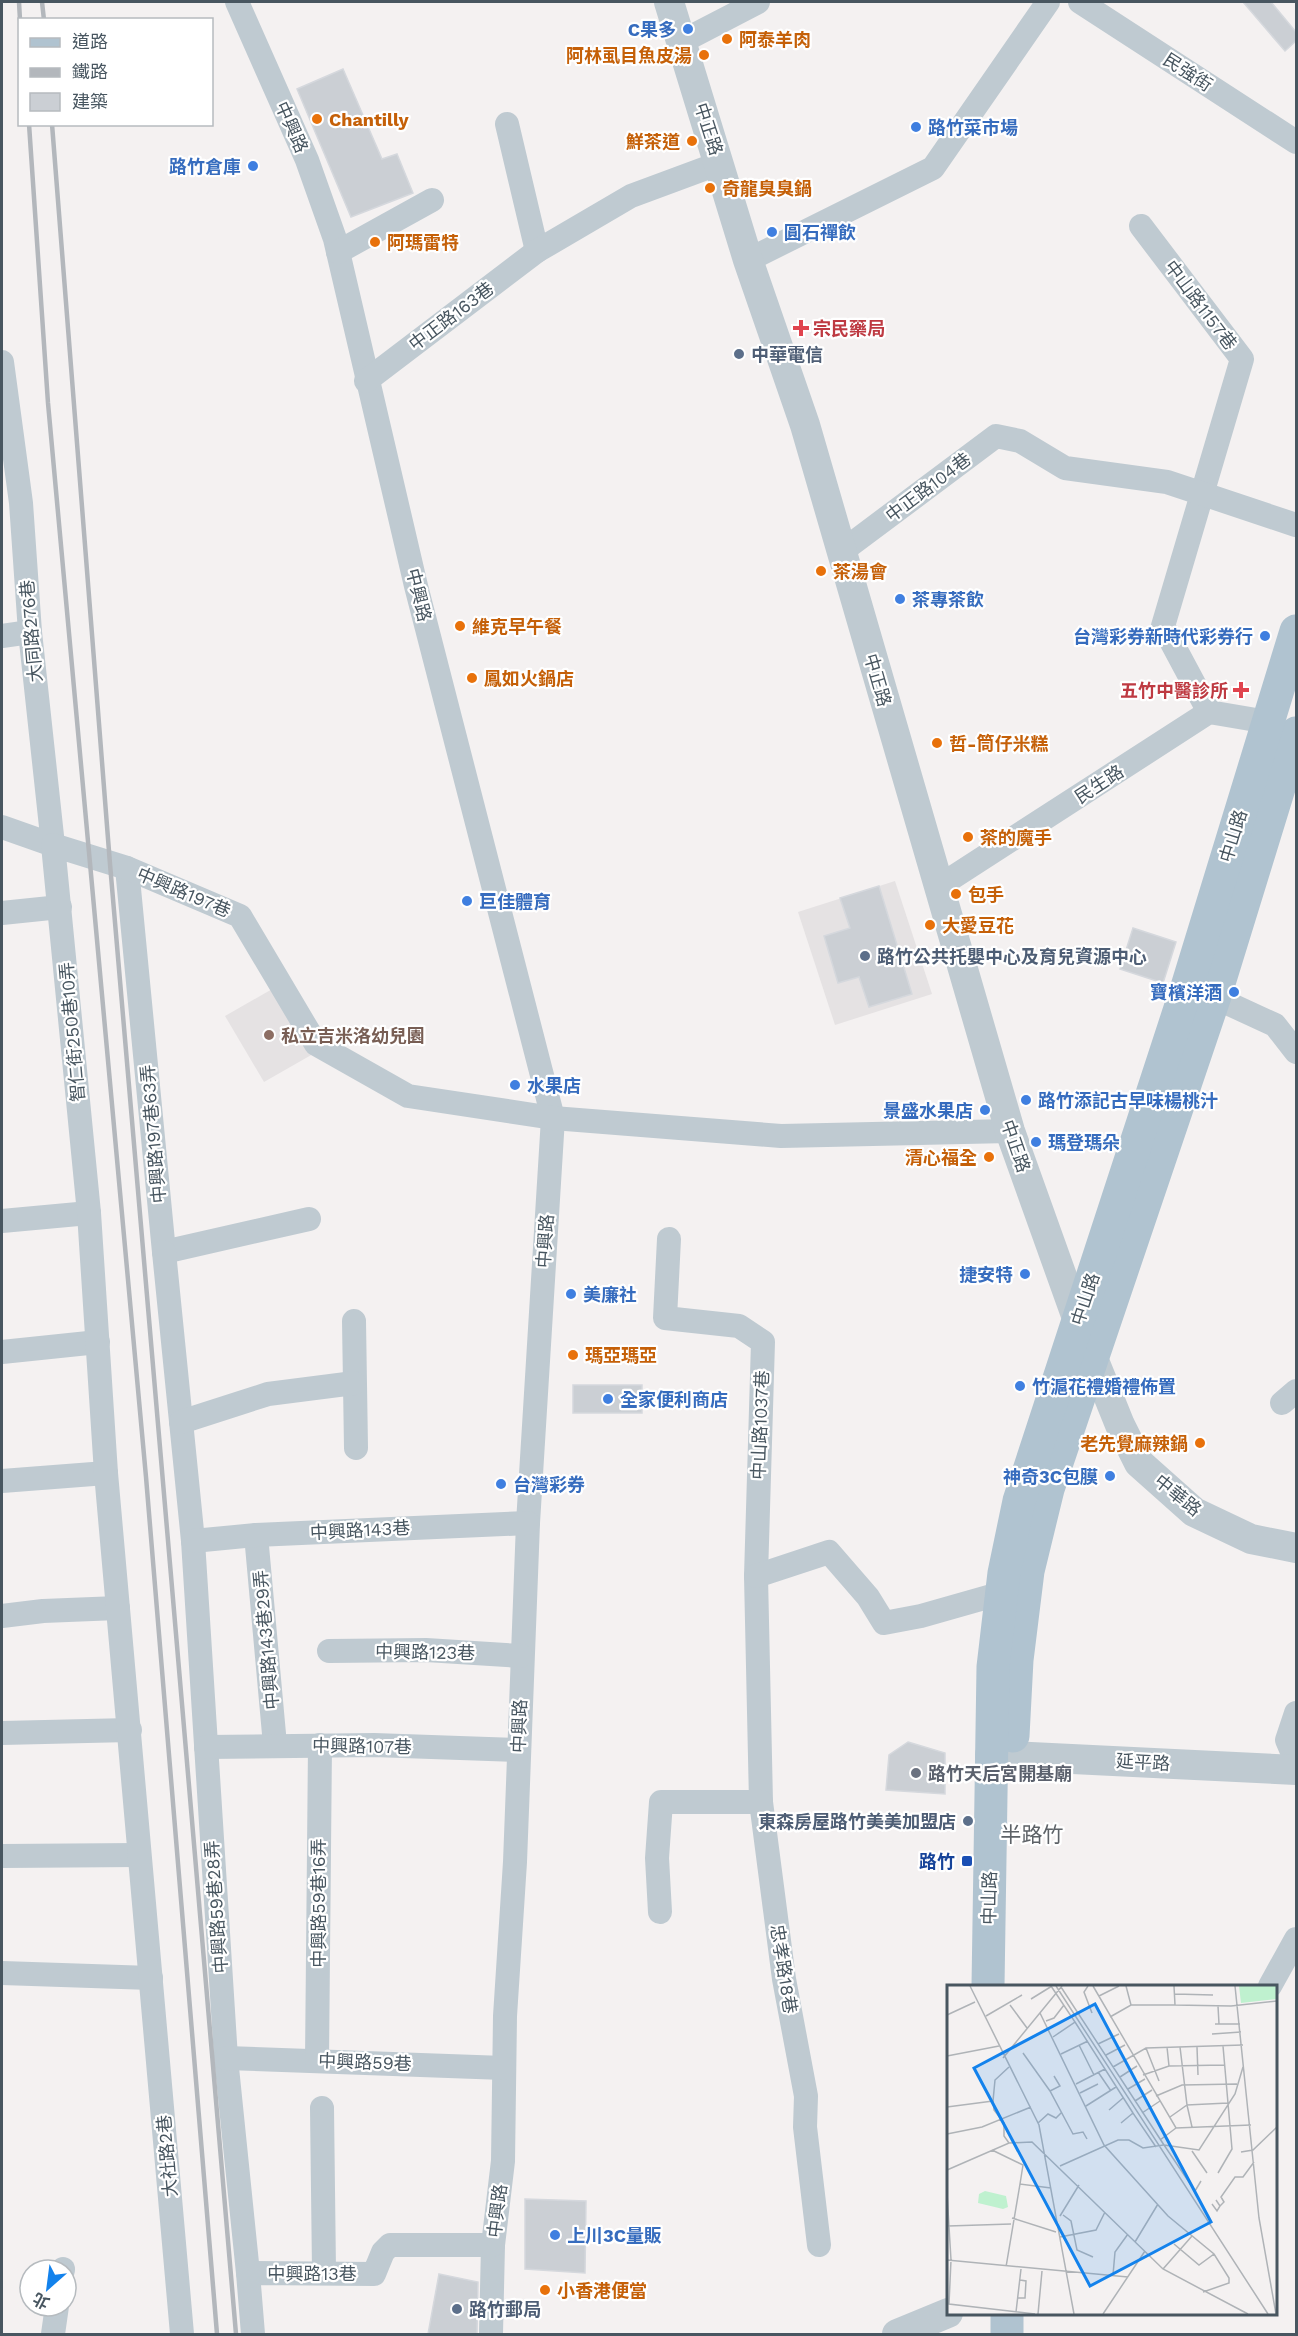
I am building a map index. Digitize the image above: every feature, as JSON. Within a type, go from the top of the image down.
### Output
[{"type":"main road","name":"中山路","points":[[988,1985],[1001,1755],[1017,1660],[1028,1570],[1048,1489],[1093,1356],[1282,728],[1296,631]]},
{"type":"main road","name":"中山路","points":[[1006,1985],[1001,1755],[993,1667],[1002,1593],[1019,1501],[1078,1321],[1201,991]]},
{"type":"main road","points":[[985,2315],[985,2334]]},
{"type":"main road","points":[[1007,2315],[1007,2334]]},
{"type":"street","name":"中興路","points":[[237,2],[307,160],[338,252],[366,381],[553,1118],[521,1656],[504,2068],[504,2161],[493,2245],[491,2334]]},
{"type":"street","name":"中正路","points":[[669,2],[748,260],[805,425],[1010,1131],[1078,1321],[1093,1356]]},
{"type":"street","points":[[681,42],[758,2]]},
{"type":"street","points":[[748,260],[933,168],[1048,2]]},
{"type":"street","name":"民強街","points":[[1080,2],[1296,142]]},
{"type":"street","points":[[507,123],[537,251]]},
{"type":"street","name":"中正路163巷","points":[[366,381],[537,251],[631,196],[720,163]]},
{"type":"street","points":[[338,252],[432,200]]},
{"type":"street","name":"中山路1157巷","points":[[1141,226],[1242,359],[1163,626],[1209,712]]},
{"type":"street","name":"大同路276巷","points":[[2,362],[11,505],[30,632],[60,907]]},
{"type":"street","name":"中正路104巷","points":[[841,552],[996,436],[1020,441],[1065,468],[1167,482],[1203,494]]},
{"type":"street","points":[[1203,494],[1296,525]]},
{"type":"street","points":[[2,636],[30,632]]},
{"type":"street","points":[[1209,712],[1282,728]]},
{"type":"street","name":"民生路","points":[[938,887],[1209,712]]},
{"type":"street","points":[[2,827],[53,845]]},
{"type":"street","name":"中興路197巷","points":[[53,845],[128,868],[240,916],[316,1044],[408,1096],[553,1118]]},
{"type":"street","name":"中興路197巷63弄","points":[[128,868],[181,1422]]},
{"type":"street","points":[[2,913],[60,907]]},
{"type":"street","name":"智仁街250巷10弄","points":[[60,907],[89,1213],[106,1473],[118,1608]]},
{"type":"street","points":[[1201,991],[1275,1025],[1296,1052]]},
{"type":"street","points":[[553,1118],[781,1137],[1010,1131]]},
{"type":"street","points":[[2,1221],[89,1213]]},
{"type":"street","points":[[164,1252],[309,1219]]},
{"type":"street","name":"中山路1037巷","points":[[669,1239],[665,1318],[739,1326],[763,1342],[756,1576],[757,1692]]},
{"type":"street","points":[[354,1321],[356,1448]]},
{"type":"street","points":[[2,1352],[98,1342]]},
{"type":"street","name":"中華路","points":[[1093,1356],[1120,1425],[1139,1463],[1194,1512],[1251,1539],[1296,1548]]},
{"type":"street","points":[[181,1422],[268,1394],[354,1383]]},
{"type":"street","name":"中興路59巷28弄","points":[[181,1422],[192,1541],[226,2058],[248,2273]]},
{"type":"street","points":[[2,1481],[106,1473]]},
{"type":"street","name":"中興路143巷","points":[[192,1541],[256,1535],[528,1523]]},
{"type":"street","name":"中興路143巷29弄","points":[[256,1535],[275,1744]]},
{"type":"street","points":[[756,1576],[829,1552],[868,1597],[884,1623],[921,1616],[1002,1593]]},
{"type":"street","points":[[2,1616],[43,1611],[118,1608]]},
{"type":"street","name":"大社路2巷","points":[[118,1608],[182,2334]]},
{"type":"street","name":"中興路123巷","points":[[329,1651],[426,1650],[521,1656]]},
{"type":"street","name":"忠孝路18巷","points":[[757,1692],[760,1802],[784,1979],[806,2096],[805,2127],[819,2245]]},
{"type":"street","points":[[1296,1713],[1287,1740],[1296,1761]]},
{"type":"street","points":[[2,1733],[130,1730]]},
{"type":"street","name":"中興路107巷","points":[[206,1747],[275,1744],[518,1750]]},
{"type":"street","name":"中興路59巷16弄","points":[[317,2060],[320,1745]]},
{"type":"street","name":"延平路","points":[[1001,1755],[1296,1770]]},
{"type":"street","points":[[660,1912],[657,1858],[660,1802],[760,1802]]},
{"type":"street","points":[[2,1856],[138,1855]]},
{"type":"street","points":[[1282,1978],[1296,1939]]},
{"type":"street","points":[[2,1973],[151,1978]]},
{"type":"street","name":"中興路59巷","points":[[226,2058],[504,2068]]},
{"type":"street","points":[[322,2108],[324,2271]]},
{"type":"street","name":"中興路13巷","points":[[253,2334],[248,2273],[324,2271],[374,2274],[383,2252],[390,2245],[493,2245]]},
{"type":"street","points":[[897,2334],[947,2313]]},
{"type":"street","points":[[53,2334],[55,2318]]},
{"type":"shaded area","name":"路竹公共托嬰中心及育兒資源中心","points":[[895,881],[932,994],[835,1025],[798,912]]},
{"type":"shaded area","name":"私立吉米洛幼兒園","points":[[274,988],[313,1054],[264,1082],[225,1016]]},
{"type":"building","points":[[1243,2],[1271,2],[1296,32],[1296,41],[1285,51]]},
{"type":"building","points":[[343,69],[382,159],[397,154],[413,193],[351,217],[297,89]]},
{"type":"building","name":"路竹公共托嬰中心及育兒資源中心","points":[[879,886],[912,994],[869,1007],[859,977],[838,983],[824,936],[850,928],[840,898]]},
{"type":"building","points":[[1133,928],[1176,942],[1163,983],[1120,969]]},
{"type":"building","name":"全家便利商店","points":[[573,1385],[642,1385],[642,1413],[573,1413]]},
{"type":"building","name":"路竹天后宮開基廟","points":[[908,1742],[945,1753],[945,1794],[886,1790],[889,1755]]},
{"type":"building","name":"上川3C量販","points":[[525,2199],[586,2201],[585,2273],[525,2269]]},
{"type":"building","name":"路竹郵局","points":[[439,2274],[478,2282],[477,2334],[428,2334]]},
{"type":"railway","points":[[19,2],[20,18]]},
{"type":"railway","points":[[42,2],[44,18]]},
{"type":"railway","points":[[29,126],[48,403],[146,1477],[217,2334]]},
{"type":"railway","points":[[52,126],[110,864],[236,2334]]},
{"type":"place","name":"C果多","points":[[688,29]]},
{"type":"place","name":"阿泰羊肉","points":[[727,39]]},
{"type":"place","name":"阿林虱目魚皮湯","points":[[704,55]]},
{"type":"place","name":"Chantilly","points":[[317,119]]},
{"type":"place","name":"路竹菜市場","points":[[916,127]]},
{"type":"place","name":"鮮茶道","points":[[692,141]]},
{"type":"place","name":"路竹倉庫","points":[[253,166]]},
{"type":"place","name":"奇龍臭臭鍋","points":[[710,188]]},
{"type":"place","name":"圓石禪飲","points":[[772,232]]},
{"type":"place","name":"阿瑪雷特","points":[[375,242]]},
{"type":"place","name":"宗民藥局","points":[[801,328]]},
{"type":"place","name":"中華電信","points":[[739,354]]},
{"type":"place","name":"茶湯會","points":[[821,571]]},
{"type":"place","name":"茶專茶飲","points":[[900,599]]},
{"type":"place","name":"維克早午餐","points":[[460,626]]},
{"type":"place","name":"台灣彩券新時代彩券行","points":[[1265,636]]},
{"type":"place","name":"鳳如火鍋店","points":[[472,678]]},
{"type":"place","name":"五竹中醫診所","points":[[1241,690]]},
{"type":"place","name":"哲-筒仔米糕","points":[[937,743]]},
{"type":"place","name":"茶的魔手","points":[[968,837]]},
{"type":"place","name":"包手","points":[[956,894]]},
{"type":"place","name":"巨佳體育","points":[[467,901]]},
{"type":"place","name":"大愛豆花","points":[[930,925]]},
{"type":"place","name":"路竹公共托嬰中心及育兒資源中心","points":[[865,956]]},
{"type":"place","name":"寶檳洋酒","points":[[1234,992]]},
{"type":"place","name":"私立吉米洛幼兒園","points":[[269,1035]]},
{"type":"place","name":"水果店","points":[[515,1085]]},
{"type":"place","name":"路竹添記古早味楊桃汁","points":[[1026,1100]]},
{"type":"place","name":"景盛水果店","points":[[985,1110]]},
{"type":"place","name":"瑪登瑪朵","points":[[1036,1142]]},
{"type":"place","name":"清心福全","points":[[989,1157]]},
{"type":"place","name":"捷安特","points":[[1025,1274]]},
{"type":"place","name":"美廉社","points":[[571,1294]]},
{"type":"place","name":"瑪亞瑪亞","points":[[573,1355]]},
{"type":"place","name":"竹滬花禮婚禮佈置","points":[[1020,1386]]},
{"type":"place","name":"全家便利商店","points":[[608,1399]]},
{"type":"place","name":"老先覺麻辣鍋","points":[[1200,1443]]},
{"type":"place","name":"神奇3C包膜","points":[[1110,1476]]},
{"type":"place","name":"台灣彩券","points":[[501,1484]]},
{"type":"place","name":"路竹天后宮開基廟","points":[[916,1773]]},
{"type":"place","name":"東森房屋路竹美美加盟店","points":[[968,1821]]},
{"type":"place","name":"路竹","points":[[967,1861]]},
{"type":"place","name":"上川3C量販","points":[[555,2235]]},
{"type":"place","name":"小香港便當","points":[[545,2290]]},
{"type":"place","name":"路竹郵局","points":[[457,2309]]},
{"type":"district","name":"半路竹","points":[[1032,1834]]}]
